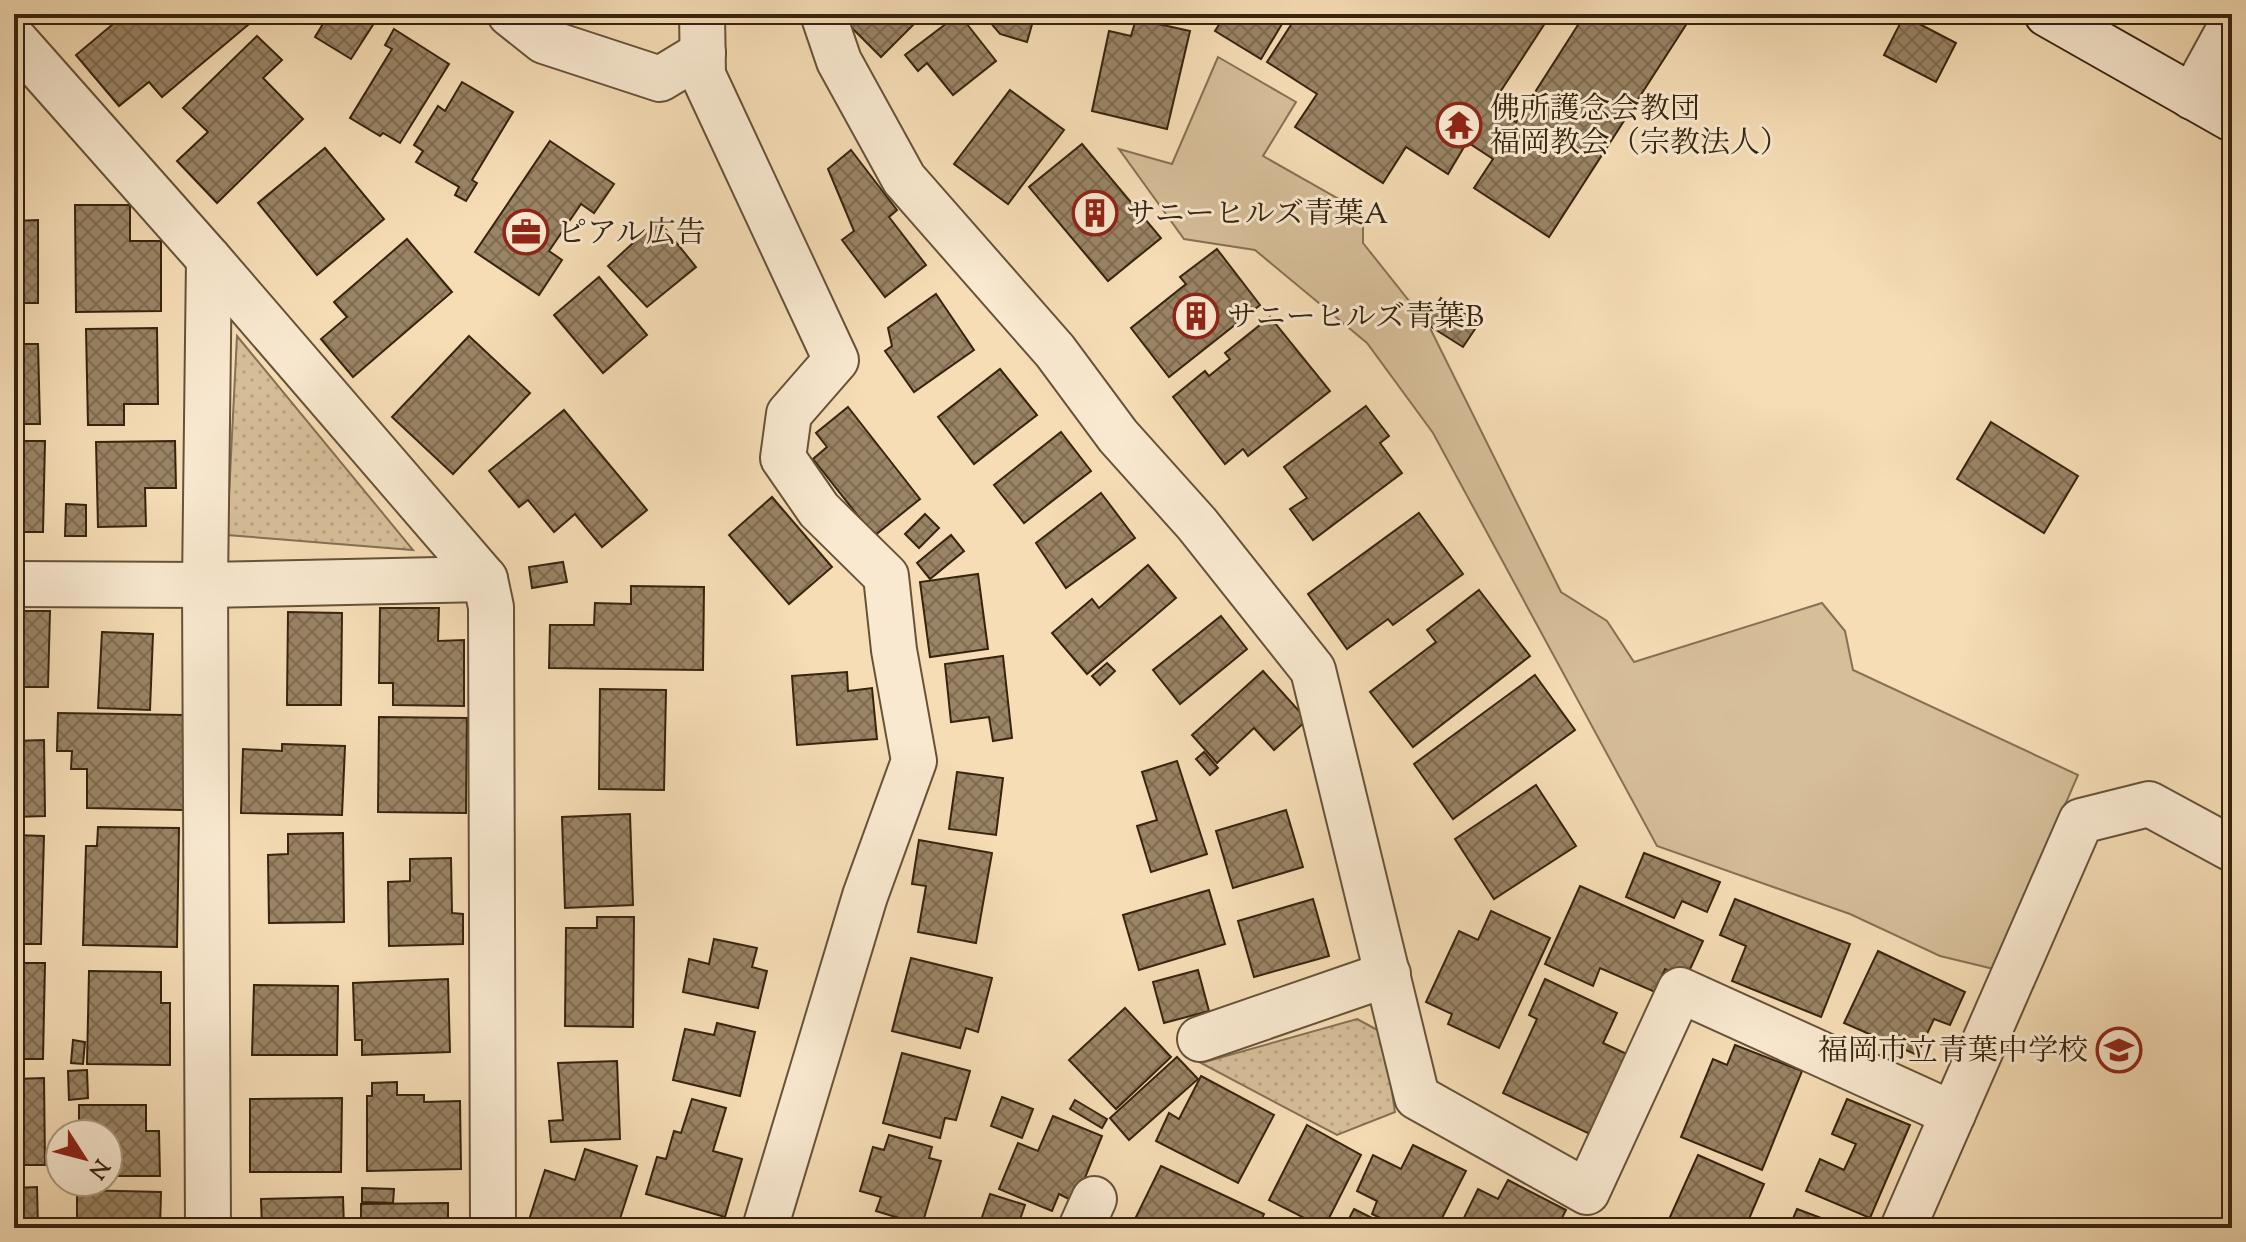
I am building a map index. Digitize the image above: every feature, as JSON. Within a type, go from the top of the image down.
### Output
[{"type":"street","points":[[510,14],[544,41],[660,79],[703,34]]},
{"type":"street","points":[[823,14],[839,61],[904,179],[1055,351],[1118,436],[1197,524],[1313,670],[1417,1097],[1587,1192],[1680,990],[1953,1114]]},
{"type":"street","points":[[2047,14],[2232,119]]},
{"type":"street","points":[[2192,97],[2232,24]]},
{"type":"street","points":[[703,34],[703,75],[836,360],[789,414],[783,458],[819,510],[886,576],[894,650],[914,761],[865,896],[765,1228]]},
{"type":"street","points":[[14,39],[485,579],[491,607],[493,1228]]},
{"type":"street","points":[[208,1228],[205,585],[209,259]]},
{"type":"street","points":[[14,584],[205,585],[485,579]]},
{"type":"street","points":[[1903,1228],[2081,821],[2149,804],[2232,849]]},
{"type":"street","points":[[1200,1039],[1388,974]]},
{"type":"shaded area","points":[[1218,57],[1296,102],[1263,156],[1351,206],[1363,223],[1363,243],[1429,326],[1561,592],[1607,621],[1634,662],[1822,603],[1845,631],[1853,670],[2078,775],[1994,969],[1940,956],[1850,914],[1657,846],[1433,433],[1367,343],[1255,250],[1184,239],[1119,149],[1172,164]]},
{"type":"shaded area","points":[[237,336],[413,550],[227,535]]},
{"type":"shaded area","points":[[1357,1019],[1383,1033],[1395,1112],[1337,1135],[1201,1063]]},
{"type":"building","points":[[125,14],[261,14],[162,97],[149,82],[119,106],[76,55]]},
{"type":"building","points":[[329,14],[380,14],[351,59],[315,37]]},
{"type":"building","points":[[848,14],[924,14],[881,57],[843,19]]},
{"type":"building","points":[[959,14],[996,61],[953,95],[927,63],[918,71],[905,55]]},
{"type":"building","points":[[983,14],[1035,14],[1027,42],[1000,34]]},
{"type":"building","points":[[1226,14],[1288,14],[1261,59],[1215,31]]},
{"type":"building","name":"佛所護念会教団 福岡教会（宗教法人）","points":[[1298,14],[1551,14],[1491,106],[1516,122],[1585,14],[1693,14],[1549,237],[1474,188],[1493,159],[1467,142],[1448,174],[1406,147],[1383,183],[1295,127],[1317,94],[1267,62]]},
{"type":"building","points":[[1904,16],[1956,43],[1936,82],[1884,55]]},
{"type":"building","points":[[1136,19],[1190,31],[1167,129],[1092,111],[1109,31],[1131,36]]},
{"type":"building","points":[[394,29],[449,64],[400,143],[383,133],[380,136],[350,118],[392,49],[385,45]]},
{"type":"building","points":[[257,36],[282,60],[263,78],[303,119],[217,203],[177,161],[208,132],[183,108]]},
{"type":"building","points":[[462,82],[513,112],[472,180],[477,183],[466,201],[455,195],[459,187],[416,162],[423,151],[414,145],[438,106],[445,111]]},
{"type":"building","points":[[1010,90],[1064,130],[1008,204],[954,164]]},
{"type":"building","name":"ピアル広告","points":[[550,141],[614,184],[594,213],[581,204],[549,251],[562,260],[539,295],[475,252]]},
{"type":"building","name":"サニーヒルズ青葉A","points":[[1082,144],[1161,238],[1108,281],[1029,187]]},
{"type":"building","points":[[325,148],[384,219],[317,275],[258,203]]},
{"type":"building","points":[[851,150],[897,210],[889,217],[926,265],[885,297],[842,240],[854,231],[828,169]]},
{"type":"building","points":[[75,205],[130,205],[130,241],[161,241],[161,311],[76,312]]},
{"type":"building","points":[[38,220],[38,303],[14,303],[14,221]]},
{"type":"building","points":[[658,220],[696,267],[647,307],[608,266]]},
{"type":"building","points":[[407,239],[452,292],[353,377],[321,339],[347,317],[334,302]]},
{"type":"building","name":"サニーヒルズ青葉B","points":[[1217,249],[1260,305],[1169,377],[1131,328],[1186,284],[1180,277]]},
{"type":"building","points":[[599,277],[647,335],[603,373],[554,315]]},
{"type":"building","points":[[936,294],[974,350],[914,392],[885,351],[892,346],[888,328]]},
{"type":"building","points":[[1441,298],[1479,323],[1463,347],[1425,323]]},
{"type":"building","points":[[1270,317],[1330,391],[1248,456],[1243,449],[1225,464],[1173,397],[1205,371],[1209,376],[1230,359],[1225,353]]},
{"type":"building","points":[[157,328],[158,404],[124,404],[124,425],[88,425],[86,329]]},
{"type":"building","points":[[469,336],[530,393],[453,474],[392,417]]},
{"type":"building","points":[[14,344],[38,344],[40,424],[14,424]]},
{"type":"building","points":[[1000,369],[1037,415],[974,464],[938,417]]},
{"type":"building","points":[[1366,406],[1389,436],[1380,443],[1402,473],[1313,540],[1290,509],[1307,498],[1284,467]]},
{"type":"building","points":[[848,407],[920,499],[874,536],[813,459],[827,447],[816,433]]},
{"type":"building","points":[[564,410],[647,510],[602,547],[575,514],[554,532],[528,500],[519,507],[489,471]]},
{"type":"building","points":[[1991,422],[2078,476],[2044,533],[1957,479]]},
{"type":"building","points":[[1061,432],[1091,471],[1024,523],[994,485]]},
{"type":"building","points":[[14,441],[45,441],[43,532],[14,532]]},
{"type":"building","points":[[175,441],[176,488],[145,488],[146,526],[98,527],[96,442]]},
{"type":"building","points":[[1101,493],[1135,538],[1066,588],[1036,543]]},
{"type":"building","points":[[772,497],[832,567],[789,604],[729,535]]},
{"type":"building","points":[[66,504],[86,505],[86,536],[65,536]]},
{"type":"building","points":[[1419,513],[1463,574],[1393,625],[1388,619],[1347,649],[1308,594]]},
{"type":"building","points":[[925,514],[939,528],[919,548],[905,534]]},
{"type":"building","points":[[951,535],[964,551],[930,579],[917,563]]},
{"type":"building","points":[[563,562],[567,582],[532,588],[529,567]]},
{"type":"building","points":[[1148,565],[1176,598],[1087,674],[1052,633],[1092,599],[1099,608]]},
{"type":"building","points":[[978,574],[988,649],[930,657],[920,582]]},
{"type":"building","points":[[631,586],[704,587],[703,670],[549,668],[550,625],[594,625],[595,603],[631,604]]},
{"type":"building","points":[[1479,590],[1530,656],[1413,747],[1370,692],[1436,642],[1427,630]]},
{"type":"building","points":[[380,608],[439,608],[438,641],[464,640],[464,706],[393,705],[393,683],[379,683]]},
{"type":"building","points":[[14,611],[50,611],[48,687],[23,687],[23,713],[14,713]]},
{"type":"building","points":[[288,612],[342,613],[341,705],[287,705]]},
{"type":"building","points":[[1221,616],[1247,649],[1180,704],[1153,670]]},
{"type":"building","points":[[102,632],[153,634],[150,710],[98,708]]},
{"type":"building","points":[[1003,656],[1012,738],[993,741],[989,717],[951,722],[945,664]]},
{"type":"building","points":[[1107,663],[1115,671],[1100,685],[1092,676]]},
{"type":"building","points":[[1263,671],[1307,720],[1274,750],[1254,728],[1217,763],[1192,735]]},
{"type":"building","points":[[847,672],[848,691],[872,688],[877,739],[797,745],[792,676]]},
{"type":"building","points":[[1535,675],[1575,730],[1453,819],[1414,764]]},
{"type":"building","points":[[600,689],[666,690],[664,790],[599,789]]},
{"type":"building","points":[[58,713],[185,715],[183,810],[87,808],[87,769],[71,769],[72,751],[57,751]]},
{"type":"building","points":[[379,717],[467,718],[466,813],[378,812]]},
{"type":"building","points":[[44,740],[45,816],[14,817],[14,741]]},
{"type":"building","points":[[282,744],[345,746],[342,815],[241,813],[243,749],[282,751]]},
{"type":"building","points":[[1204,752],[1218,768],[1210,775],[1196,759]]},
{"type":"building","points":[[1177,761],[1207,854],[1151,872],[1137,826],[1157,820],[1142,772]]},
{"type":"building","points":[[957,772],[1003,778],[996,835],[949,829]]},
{"type":"building","points":[[1536,785],[1576,846],[1494,899],[1455,839]]},
{"type":"building","points":[[1286,810],[1303,867],[1233,888],[1216,831]]},
{"type":"building","points":[[630,814],[633,905],[565,908],[562,817]]},
{"type":"building","points":[[98,827],[179,828],[177,947],[83,945],[86,846],[97,846]]},
{"type":"building","points":[[343,833],[344,922],[269,923],[268,855],[288,854],[288,834]]},
{"type":"building","points":[[14,835],[44,836],[41,944],[14,944]]},
{"type":"building","points":[[919,840],[992,853],[976,943],[918,932],[926,886],[912,884]]},
{"type":"building","points":[[1644,853],[1720,882],[1707,912],[1682,901],[1674,918],[1626,897]]},
{"type":"building","points":[[451,858],[452,913],[463,914],[463,944],[389,946],[388,882],[410,881],[410,859]]},
{"type":"building","points":[[1580,886],[1703,941],[1686,978],[1665,969],[1655,992],[1600,968],[1593,986],[1545,964]]},
{"type":"building","points":[[1209,890],[1225,944],[1139,970],[1123,915]]},
{"type":"building","points":[[1313,899],[1329,956],[1254,977],[1238,921]]},
{"type":"building","points":[[1735,899],[1850,944],[1821,1017],[1732,981],[1746,946],[1720,935]]},
{"type":"building","points":[[1491,911],[1550,938],[1499,1048],[1448,1024],[1452,1014],[1426,1002],[1459,931],[1478,940]]},
{"type":"building","points":[[597,917],[634,917],[633,1027],[565,1026],[566,928],[597,928]]},
{"type":"building","points":[[714,939],[757,948],[752,967],[767,971],[758,1008],[683,992],[689,959],[709,964]]},
{"type":"building","points":[[1878,951],[1965,992],[1950,1025],[1934,1019],[1917,1055],[1844,1023]]},
{"type":"building","points":[[911,958],[992,978],[978,1032],[966,1028],[960,1048],[892,1031]]},
{"type":"building","points":[[14,963],[45,963],[43,1059],[14,1059]]},
{"type":"building","points":[[1198,970],[1209,1011],[1164,1023],[1153,982]]},
{"type":"building","points":[[89,971],[161,972],[161,1003],[170,1003],[170,1065],[87,1064]]},
{"type":"building","points":[[448,979],[450,1052],[362,1055],[362,1040],[355,1040],[353,983]]},
{"type":"building","points":[[1545,979],[1617,1013],[1603,1043],[1631,1056],[1592,1135],[1503,1093],[1537,1019],[1529,1015]]},
{"type":"building","points":[[254,985],[338,986],[337,1055],[252,1055]]},
{"type":"building","points":[[1125,1008],[1171,1057],[1116,1109],[1069,1060]]},
{"type":"building","points":[[717,1023],[755,1032],[740,1096],[673,1080],[685,1029],[714,1035]]},
{"type":"building","points":[[73,1040],[85,1042],[83,1064],[71,1063]]},
{"type":"building","points":[[1735,1045],[1802,1071],[1762,1170],[1681,1137],[1713,1059],[1727,1065]]},
{"type":"building","points":[[902,1053],[970,1071],[956,1120],[945,1118],[940,1138],[883,1123]]},
{"type":"building","points":[[1177,1057],[1198,1079],[1129,1140],[1110,1118]]},
{"type":"building","points":[[617,1061],[620,1139],[551,1142],[549,1121],[563,1120],[558,1063]]},
{"type":"building","points":[[87,1070],[88,1098],[69,1100],[68,1071]]},
{"type":"building","points":[[1201,1076],[1274,1115],[1238,1183],[1156,1141],[1169,1113],[1179,1119]]},
{"type":"building","points":[[44,1078],[44,1165],[14,1165],[14,1079]]},
{"type":"building","points":[[397,1082],[397,1095],[424,1095],[424,1102],[460,1101],[461,1169],[367,1171],[367,1096],[372,1096],[372,1083]]},
{"type":"building","points":[[1002,1097],[1033,1109],[1022,1138],[991,1126]]},
{"type":"building","points":[[342,1098],[341,1172],[250,1172],[250,1099]]},
{"type":"building","points":[[692,1099],[726,1108],[713,1151],[742,1159],[725,1217],[646,1194],[657,1157],[666,1159],[674,1131],[681,1133]]},
{"type":"building","points":[[1847,1099],[1910,1125],[1870,1218],[1806,1191],[1820,1159],[1844,1170],[1856,1144],[1832,1134]]},
{"type":"building","points":[[1075,1100],[1107,1119],[1102,1128],[1070,1109]]},
{"type":"building","points":[[79,1105],[146,1105],[146,1131],[159,1131],[160,1176],[124,1176],[124,1118],[79,1118]]},
{"type":"building","points":[[1053,1116],[1102,1136],[1075,1202],[1059,1194],[1052,1211],[999,1189],[1018,1143],[1038,1151]]},
{"type":"building","points":[[1307,1125],[1361,1155],[1324,1228],[1269,1200]]},
{"type":"building","points":[[889,1135],[932,1147],[929,1158],[941,1161],[922,1225],[876,1211],[881,1197],[860,1191],[873,1147],[884,1150]]},
{"type":"building","points":[[1413,1145],[1466,1171],[1437,1228],[1400,1228],[1372,1214],[1377,1201],[1357,1191],[1373,1155],[1401,1169]]},
{"type":"building","points":[[585,1149],[637,1166],[617,1228],[546,1228],[528,1223],[545,1170],[575,1180]]},
{"type":"building","points":[[1698,1155],[1764,1184],[1745,1228],[1665,1228]]},
{"type":"building","points":[[1161,1166],[1264,1214],[1258,1228],[1148,1228],[1134,1221]]},
{"type":"building","points":[[1508,1180],[1566,1210],[1557,1228],[1459,1228],[1478,1189],[1498,1199]]},
{"type":"building","points":[[37,1187],[38,1228],[14,1228],[14,1188]]},
{"type":"building","points":[[362,1188],[394,1189],[393,1203],[362,1202]]},
{"type":"building","points":[[124,1191],[161,1192],[160,1228],[77,1228],[77,1198],[124,1198]]},
{"type":"building","points":[[990,1194],[1025,1205],[1017,1228],[1005,1228],[981,1220]]},
{"type":"building","points":[[343,1197],[344,1228],[262,1228],[261,1199]]},
{"type":"building","points":[[448,1203],[448,1228],[361,1228],[361,1204]]},
{"type":"building","points":[[1354,1209],[1388,1226],[1387,1228],[1344,1228]]},
{"type":"building","points":[[1797,1209],[1840,1225],[1838,1228],[1789,1228]]},
{"type":"place","name":"佛所護念会教団 福岡教会（宗教法人）","points":[[1459,125]]},
{"type":"place","name":"サニーヒルズ青葉A","points":[[1095,213]]},
{"type":"place","name":"ピアル広告","points":[[526,232]]},
{"type":"place","name":"サニーヒルズ青葉B","points":[[1196,316]]},
{"type":"place","name":"福岡市立青葉中学校","points":[[2119,1050]]}]
